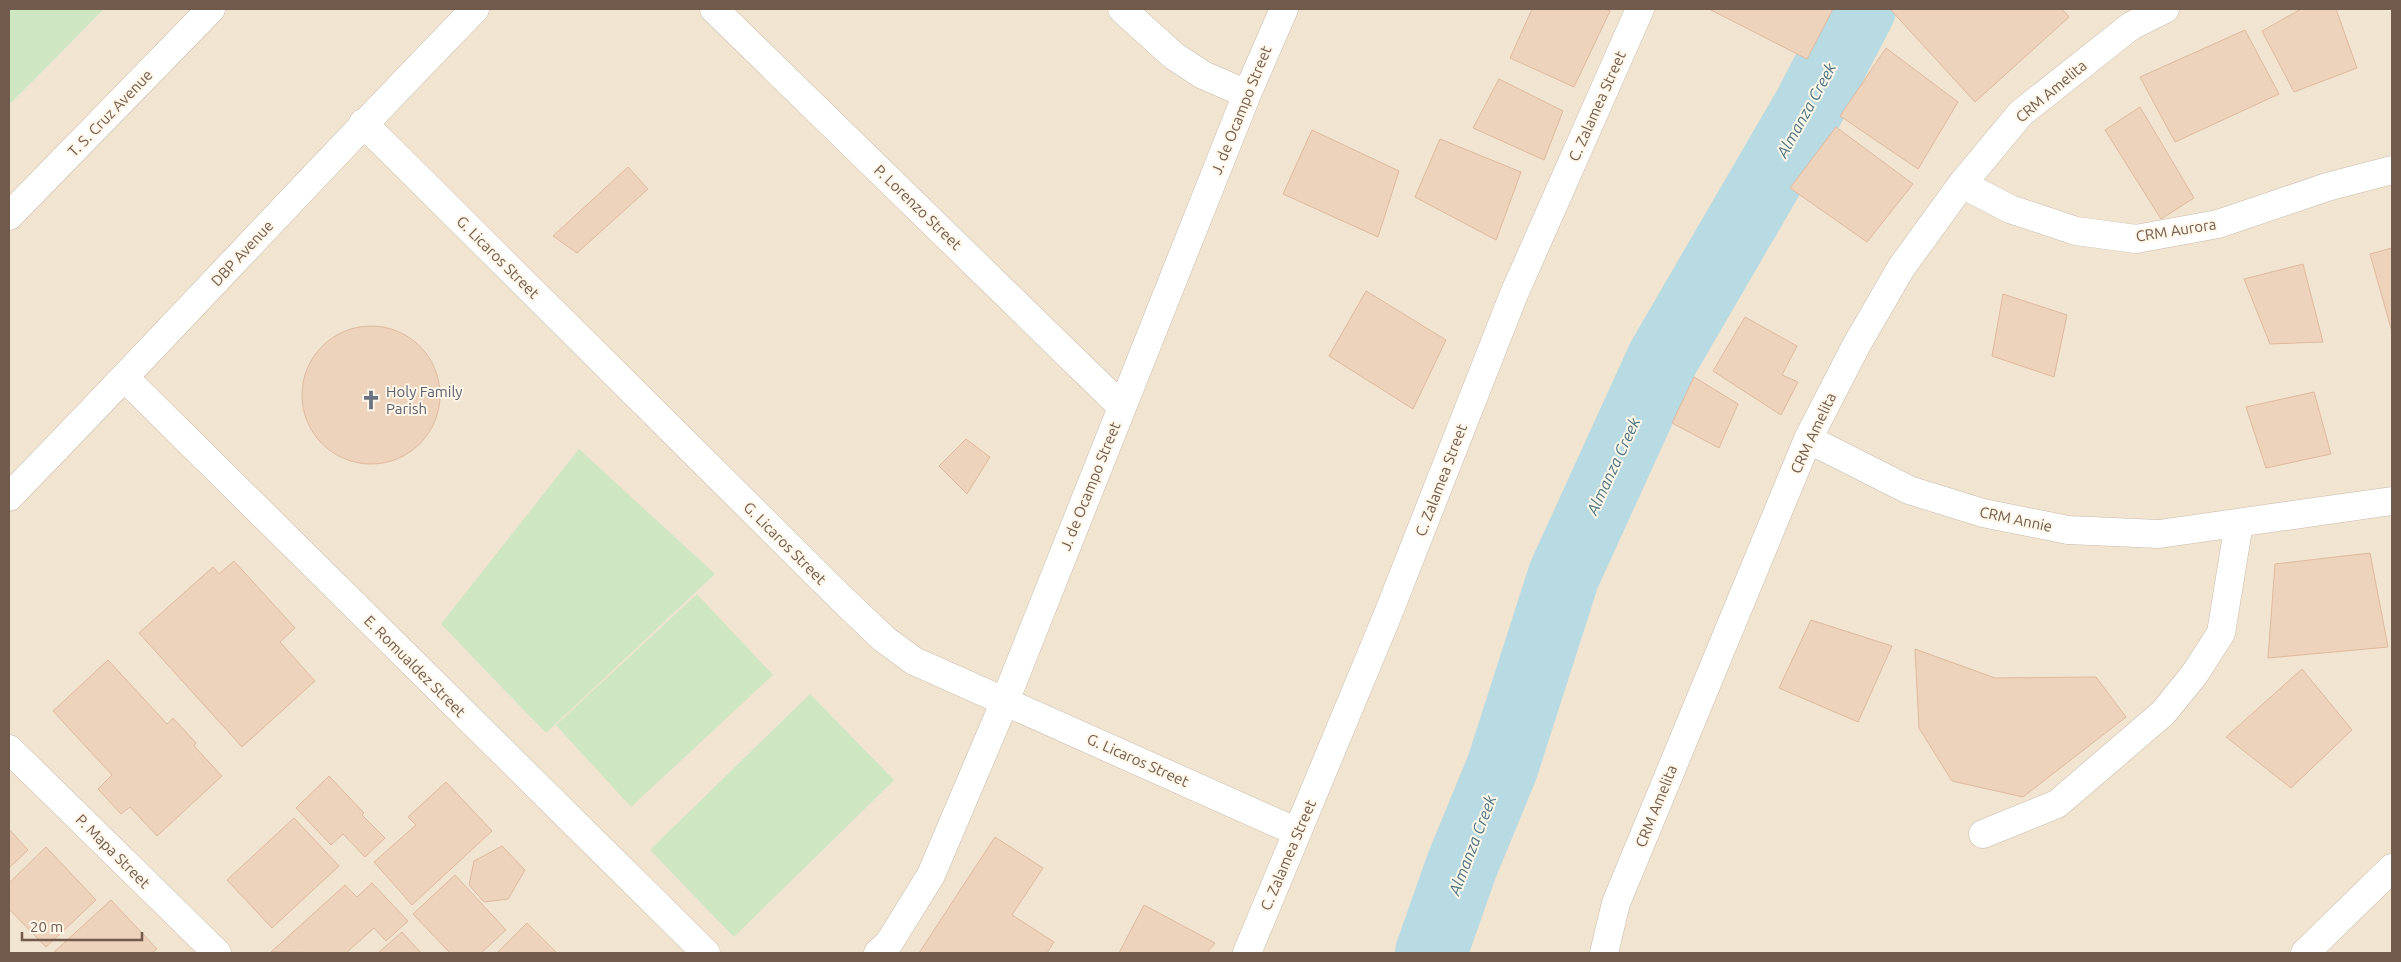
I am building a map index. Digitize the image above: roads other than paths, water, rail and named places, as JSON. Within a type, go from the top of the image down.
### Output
[{"type":"street","name":"T. S. Cruz Avenue","points":[[9,216],[210,9]]},
{"type":"street","name":"DBP Avenue","points":[[9,497],[125,378],[363,123],[475,9]]},
{"type":"street","name":"P. Lorenzo Street","points":[[714,9],[1122,406]]},
{"type":"street","points":[[1122,9],[1174,56],[1202,75],[1247,94]]},
{"type":"street","name":"J. de Ocampo Street","points":[[878,953],[889,943],[931,875],[1005,701],[1247,94],[1284,9]]},
{"type":"street","name":"C. Zalamea Street","points":[[1247,953],[1388,614],[1514,294],[1640,9]]},
{"type":"street","name":"CRM Amelita","points":[[1604,953],[1616,903],[1808,439],[1857,344],[1901,268],[1962,184],[2022,113],[2131,26],[2165,9]]},
{"type":"street","name":"G. Licaros Street","points":[[363,123],[834,592],[884,639],[914,661],[1297,832]]},
{"type":"street","name":"CRM Aurora","points":[[1962,184],[2010,210],[2076,231],[2136,238],[2218,224],[2327,187],[2392,170]]},
{"type":"street","name":"E. Romualdez Street","points":[[125,378],[706,953]]},
{"type":"street","name":"CRM Annie","points":[[1808,439],[1909,490],[1983,513],[2068,530],[2159,534],[2392,501]]},
{"type":"street","points":[[1983,834],[2057,804],[2163,713],[2194,675],[2221,633],[2239,523]]},
{"type":"street","name":"P. Mapa Street","points":[[9,749],[217,953]]},
{"type":"street","points":[[2305,953],[2392,868]]},
{"type":"waterway","name":"Almanza Creek","points":[[1431,953],[1462,865],[1502,768],[1564,575],[1663,358],[1809,107],[1860,9]]},
{"type":"place","name":"Holy Family Parish","points":[[371,400]]}]
